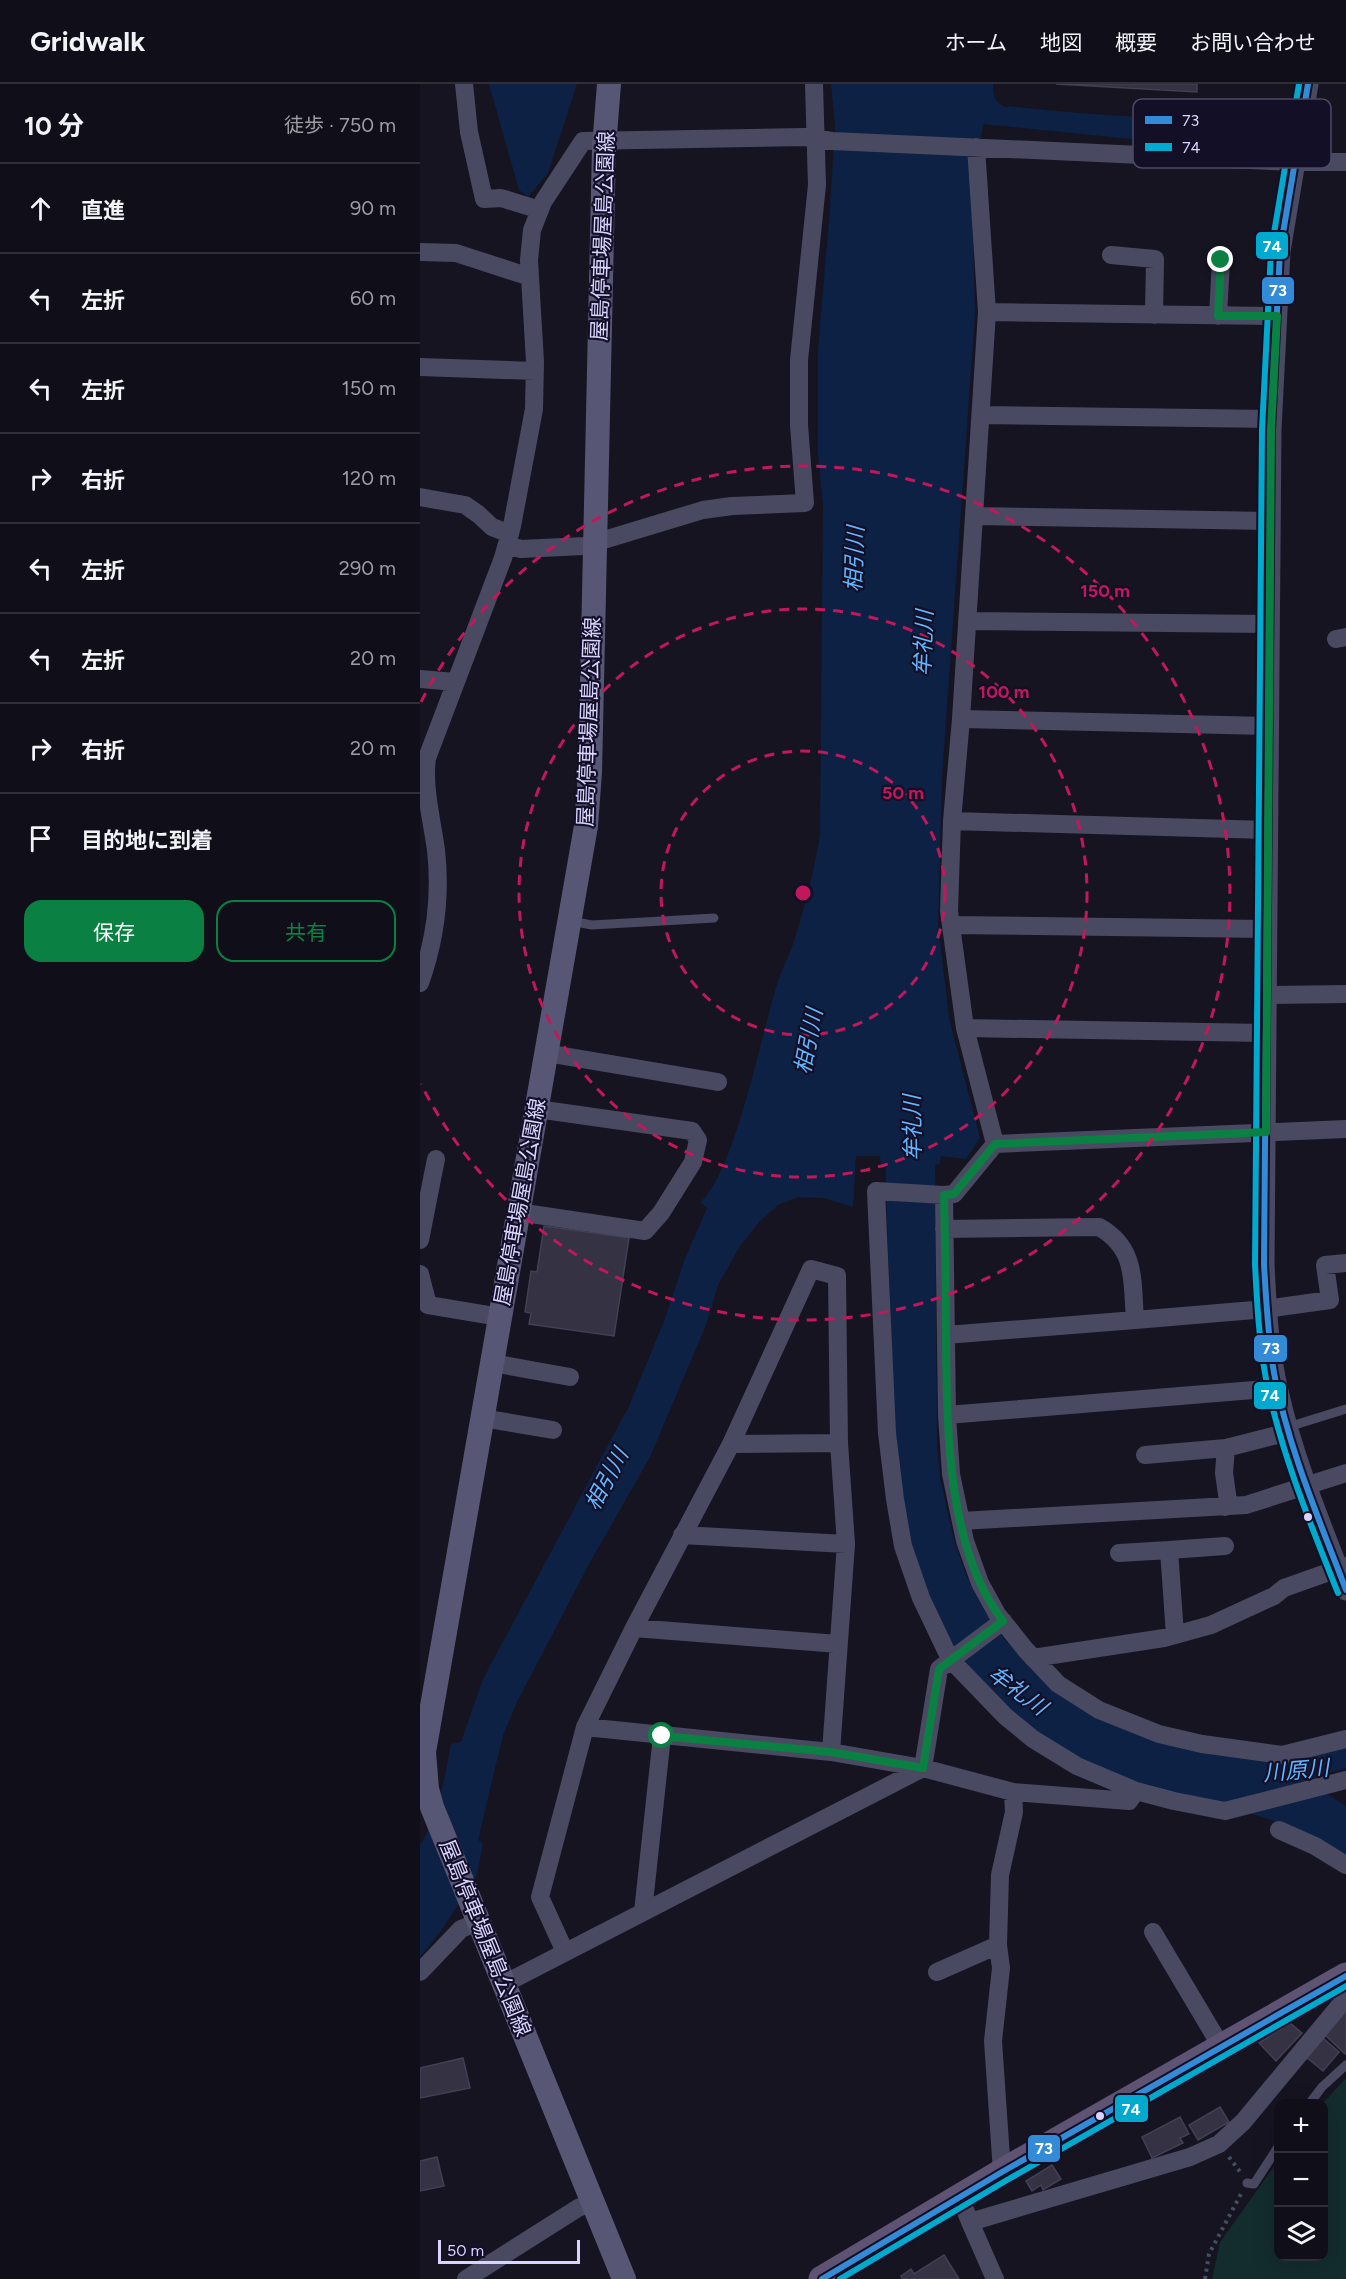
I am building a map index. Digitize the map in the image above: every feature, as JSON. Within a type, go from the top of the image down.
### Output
[{"type":"main road","name":"屋島停車場屋島公園線","points":[[609,84],[605,141],[588,799],[582,852],[424,1752],[425,1787],[624,2279]]},
{"type":"main road","points":[[822,2279],[1002,2172],[1346,1976]]},
{"type":"street","points":[[464,84],[469,132],[484,199],[501,198],[540,210]]},
{"type":"street","points":[[420,497],[465,505],[521,549],[585,546],[703,510],[732,506],[805,503],[799,424],[799,360],[817,185],[824,140],[814,84]]},
{"type":"street","points":[[1306,99],[1308,84]]},
{"type":"street","points":[[420,983],[432,941],[438,883],[436,853],[423,777],[429,748],[508,540],[531,432],[535,371],[530,277],[532,230],[540,210],[583,141],[805,137],[824,140],[1133,154]]},
{"type":"street","points":[[972,147],[987,312],[962,719],[952,821],[949,911],[965,1028],[995,1144]]},
{"type":"street","points":[[1294,168],[1280,251],[1272,419],[1264,1264],[1266,1309],[1277,1389],[1306,1486],[1342,1567],[1346,1590]]},
{"type":"street","points":[[420,252],[456,253],[530,277]]},
{"type":"street","points":[[1111,255],[1155,259],[1154,315]]},
{"type":"street","points":[[1218,316],[1221,260]]},
{"type":"street","points":[[987,312],[1277,316]]},
{"type":"street","points":[[420,367],[535,371]]},
{"type":"street","points":[[981,415],[1272,419]]},
{"type":"street","points":[[974,516],[1270,521]]},
{"type":"street","points":[[968,621],[1269,624]]},
{"type":"street","points":[[420,679],[455,682]]},
{"type":"street","points":[[962,719],[1268,726]]},
{"type":"street","points":[[952,821],[1267,830]]},
{"type":"street","points":[[951,925],[1266,929]]},
{"type":"street","points":[[1265,995],[1346,994]]},
{"type":"street","points":[[965,1028],[1265,1034]]},
{"type":"street","points":[[546,1053],[718,1082]]},
{"type":"street","points":[[518,1212],[645,1231],[661,1213],[693,1162],[698,1140],[692,1131],[537,1109]]},
{"type":"street","points":[[1346,1129],[995,1144],[954,1194],[876,1191],[886,1433],[895,1499],[903,1546],[921,1598],[950,1659],[1005,1716],[1033,1739],[1077,1767],[1136,1791],[1225,1811],[1346,1780]]},
{"type":"street","points":[[420,1240],[436,1159]]},
{"type":"street","points":[[944,1195],[947,1415],[951,1474],[965,1541],[980,1583],[1003,1621],[1058,1684],[1099,1710],[1159,1734],[1202,1744],[1282,1755],[1346,1739]]},
{"type":"street","points":[[944,1229],[1099,1227],[1111,1234],[1124,1247],[1130,1264],[1135,1320]]},
{"type":"street","points":[[946,1335],[1266,1309],[1330,1300],[1325,1265],[1346,1263]]},
{"type":"street","points":[[565,1952],[540,1897],[585,1727],[634,1628],[731,1444],[811,1269],[837,1276],[839,1443],[846,1544],[831,1752]]},
{"type":"street","points":[[420,1274],[428,1305],[500,1317]]},
{"type":"street","points":[[492,1363],[570,1377]]},
{"type":"street","points":[[947,1415],[1277,1389]]},
{"type":"street","points":[[482,1418],[553,1430]]},
{"type":"street","points":[[1145,1455],[1226,1448],[1288,1430]]},
{"type":"street","points":[[731,1444],[839,1443]]},
{"type":"street","points":[[1225,1507],[1228,1501],[1224,1473],[1226,1448]]},
{"type":"street","points":[[961,1521],[1246,1505],[1346,1473]]},
{"type":"street","points":[[682,1536],[846,1544]]},
{"type":"street","points":[[1119,1553],[1225,1546]]},
{"type":"street","points":[[1169,1550],[1175,1635]]},
{"type":"street","points":[[1033,1658],[1175,1635],[1211,1625],[1274,1596],[1284,1588],[1342,1567]]},
{"type":"street","points":[[923,1768],[939,1669],[1003,1621]]},
{"type":"street","points":[[634,1628],[838,1644]]},
{"type":"street","points":[[585,1727],[831,1752],[923,1768],[1013,1792],[1130,1801],[1136,1791]]},
{"type":"street","points":[[643,1912],[662,1736]]},
{"type":"street","points":[[504,1984],[923,1768]]},
{"type":"street","points":[[1002,2172],[993,2041],[1001,1968],[998,1945],[1000,1875],[1014,1812],[1013,1792]]},
{"type":"street","points":[[1279,1830],[1315,1846],[1346,1866]]},
{"type":"street","points":[[420,1972],[475,1912]]},
{"type":"street","points":[[1154,1932],[1222,2048]]},
{"type":"street","points":[[937,1972],[998,1945]]},
{"type":"street","points":[[970,2222],[1190,2157],[1220,2144],[1243,2122],[1346,1998]]},
{"type":"street","points":[[960,2197],[995,2279]]},
{"type":"street","points":[[466,2279],[578,2208],[592,2202]]},
{"type":"lane","points":[[570,921],[592,925],[714,918]]},
{"type":"lane","points":[[1288,1430],[1346,1409]]},
{"type":"lane","points":[[1312,2099],[1346,2065]]},
{"type":"lane","points":[[1247,2183],[1254,2184],[1274,2153]]},
{"type":"path","points":[[1205,2279],[1209,2254],[1247,2183],[1220,2144]]},
{"type":"green space","points":[[1346,2078],[1346,2279],[1212,2279],[1220,2242],[1274,2167],[1274,2261],[1328,2261],[1327,2099]]},
{"type":"water","points":[[489,84],[577,84],[548,173],[528,197],[519,190]]},
{"type":"water","points":[[831,84],[993,84],[996,99],[1007,108],[1008,106],[1133,116],[1133,139],[983,124],[981,138],[970,138],[975,314],[942,776],[938,924],[949,1018],[980,1138],[966,1159],[941,1156],[940,1164],[935,1165],[937,1440],[940,1478],[955,1544],[967,1577],[985,1611],[1006,1641],[1031,1667],[1178,1747],[1346,1746],[1346,1768],[1305,1780],[1346,1806],[1346,1856],[1277,1822],[1222,1804],[1147,1789],[1094,1767],[1049,1741],[1007,1709],[981,1682],[944,1631],[913,1561],[897,1486],[886,1167],[881,1166],[880,1156],[856,1156],[853,1207],[824,1198],[798,1197],[778,1205],[760,1221],[740,1246],[718,1285],[706,1325],[650,1457],[588,1566],[517,1702],[503,1735],[478,1840],[483,1843],[477,1875],[441,1931],[420,1957],[420,1845],[436,1809],[451,1744],[461,1742],[483,1679],[629,1406],[664,1321],[684,1261],[707,1208],[700,1202],[712,1188],[735,1136],[778,982],[794,941],[812,875],[820,835],[823,506],[818,454],[818,350],[835,126]]},
{"type":"building","points":[[1056,84],[1197,84],[1197,92]]},
{"type":"building","points":[[544,1226],[629,1238],[614,1336],[529,1324],[531,1313],[525,1312],[531,1271],[537,1272]]},
{"type":"building","points":[[1346,2011],[1346,2053],[1345,2054],[1323,2033]]},
{"type":"building","points":[[1290,2023],[1302,2033],[1276,2061],[1259,2043]]},
{"type":"building","points":[[1323,2038],[1339,2052],[1323,2071],[1306,2057]]},
{"type":"building","points":[[463,2058],[470,2088],[420,2098],[420,2068]]},
{"type":"building","points":[[1220,2107],[1229,2122],[1198,2140],[1189,2125]]},
{"type":"building","points":[[1180,2117],[1189,2134],[1180,2138],[1183,2143],[1152,2158],[1142,2137]]},
{"type":"building","points":[[437,2157],[444,2186],[420,2191],[420,2161]]},
{"type":"building","points":[[1052,2165],[1061,2179],[1043,2190],[1041,2185],[1032,2191],[1026,2181]]},
{"type":"building","points":[[944,2255],[959,2279],[902,2279],[901,2276],[911,2269],[914,2274]]},
{"type":"transit line","name":"74","points":[[1296,99],[1299,84]]},
{"type":"transit line","name":"73","points":[[1305,99],[1308,84]]},
{"type":"transit line","name":"74","points":[[1285,168],[1271,251],[1262,430],[1255,1264],[1262,1350],[1272,1407],[1297,1488],[1338,1593]]},
{"type":"transit line","name":"73","points":[[1294,168],[1280,251],[1271,430],[1264,1264],[1270,1346],[1287,1429],[1346,1590]]},
{"type":"transit line","name":"73","points":[[822,2279],[1002,2172],[1346,1976]]},
{"type":"transit line","name":"74","points":[[840,2279],[1007,2180],[1346,1986]]},
{"type":"route","points":[[662,1736],[831,1752],[923,1768],[939,1669],[1003,1621],[980,1583],[965,1541],[951,1474],[947,1415],[944,1195],[954,1194],[995,1144],[1266,1132],[1271,430],[1277,316],[1218,316],[1221,260]]},
{"type":"water label","name":"相引川","points":[[854,559]]},
{"type":"water label","name":"牟礼川","points":[[923,643]]},
{"type":"water label","name":"相引川","points":[[808,1041]]},
{"type":"water label","name":"牟礼川","points":[[912,1128]]},
{"type":"water label","name":"相引川","points":[[606,1479]]},
{"type":"water label","name":"牟礼川","points":[[1018,1690]]},
{"type":"water label","name":"川原川","points":[[1296,1770]]}]
